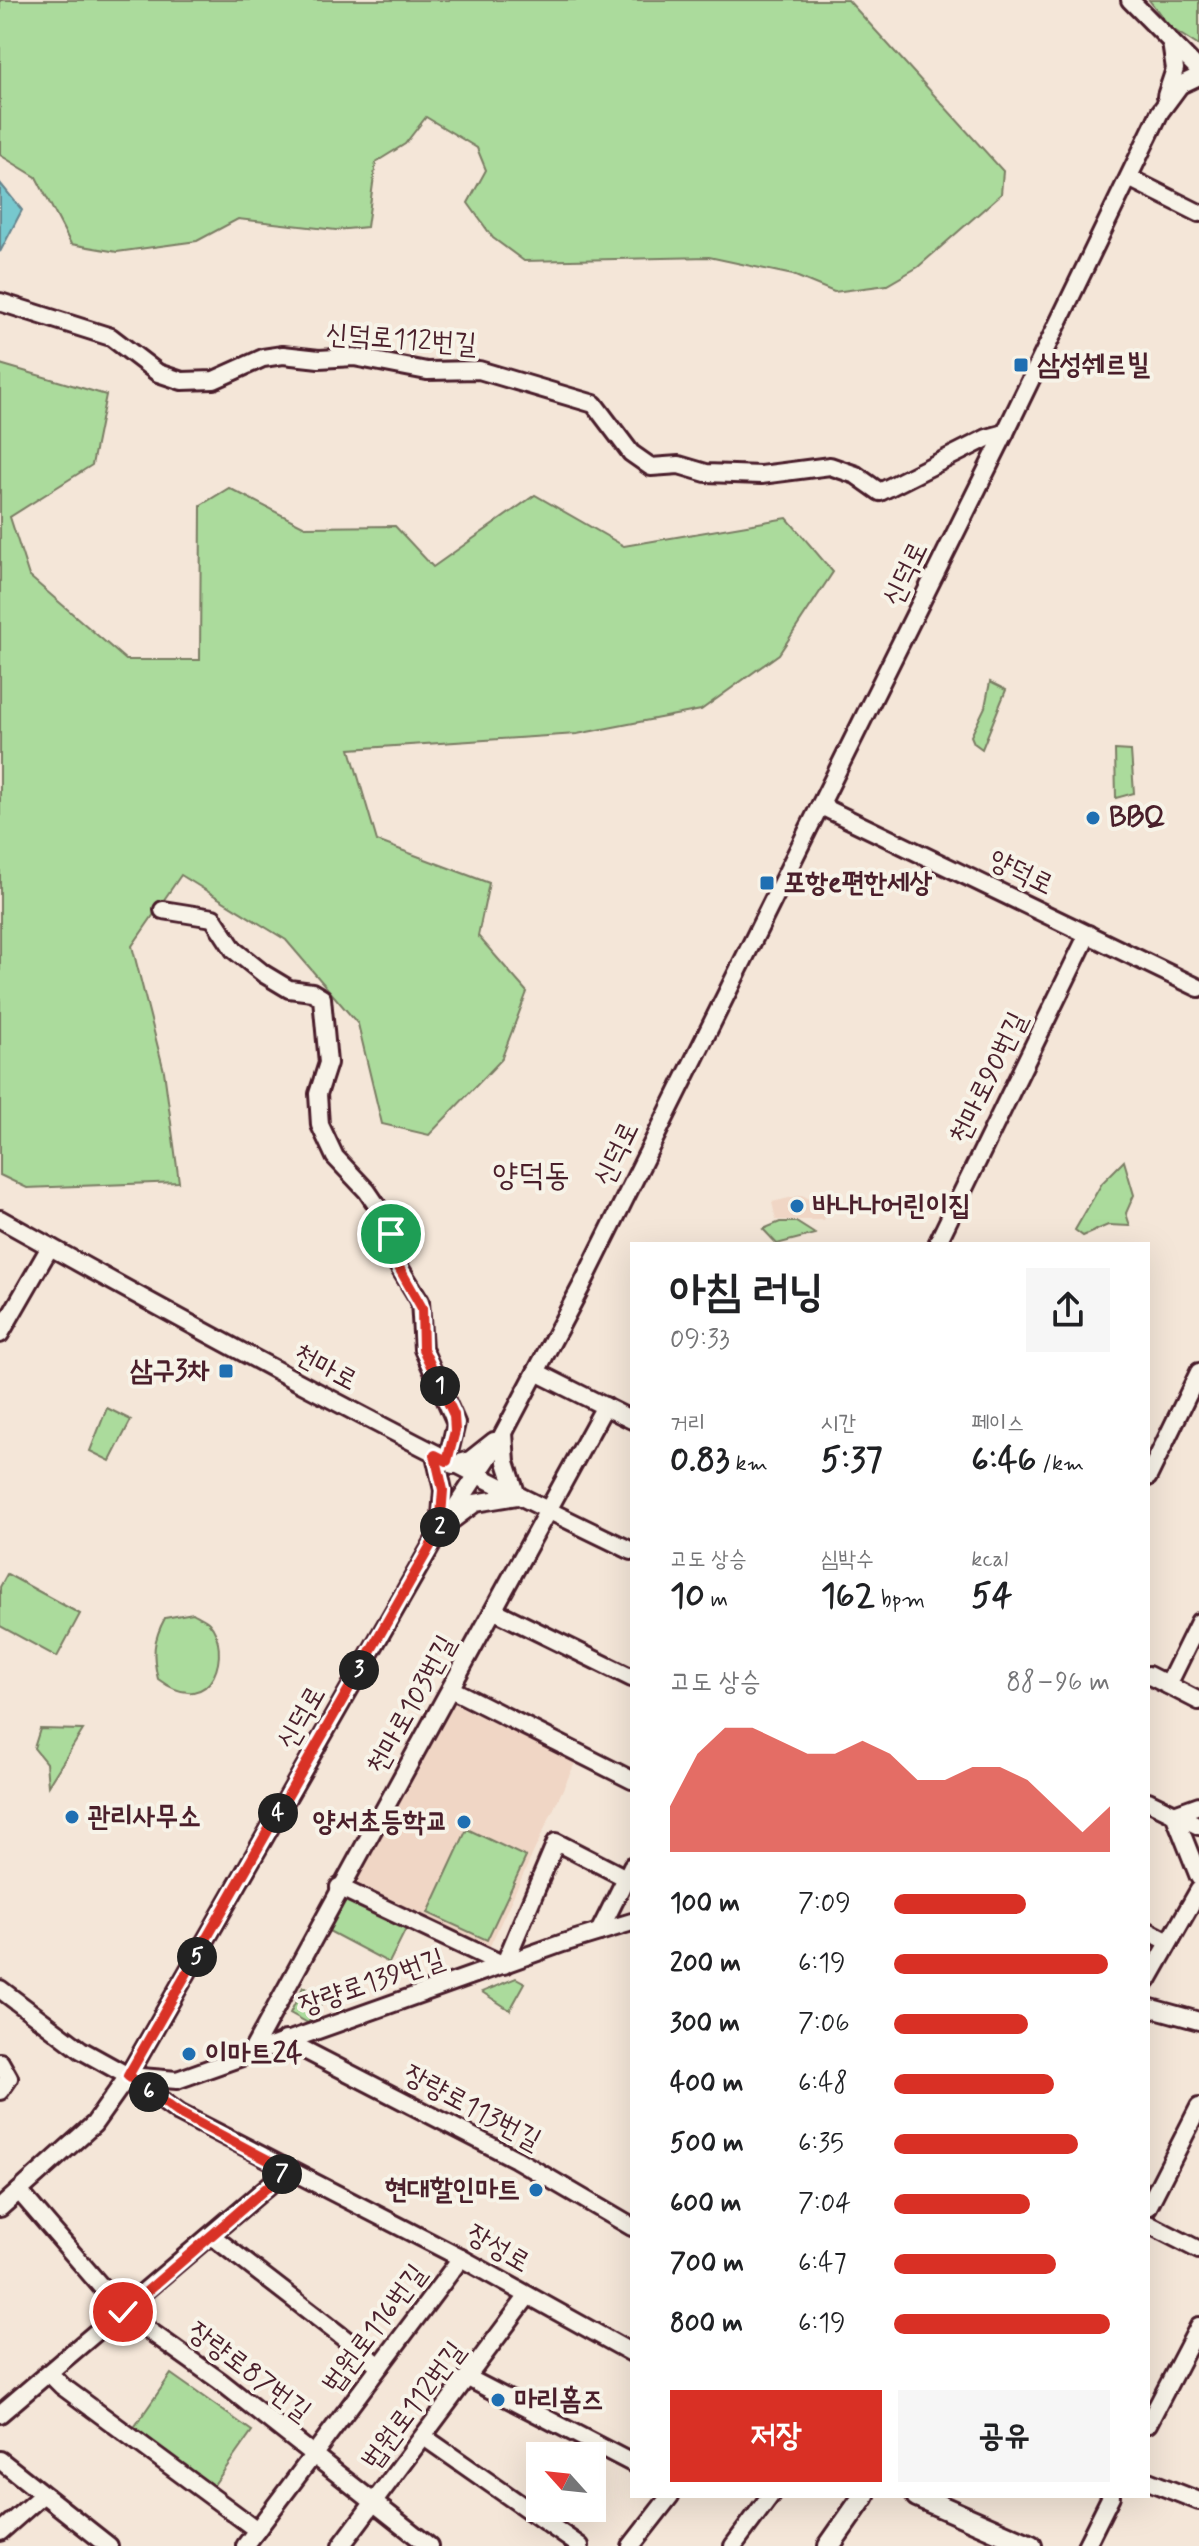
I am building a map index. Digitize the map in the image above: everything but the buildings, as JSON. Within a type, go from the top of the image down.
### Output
[{"type":"main road","points":[[829,2546],[863,2498]]},
{"type":"main road","points":[[922,2498],[1031,2546]]},
{"type":"street","points":[[1130,0],[1199,70]]},
{"type":"street","points":[[1160,112],[1175,69],[1170,40]]},
{"type":"street","name":"신덕로","points":[[0,2208],[94,2124],[128,2076],[440,1529],[504,1432],[821,806],[1160,112],[1180,85],[1199,76]]},
{"type":"street","points":[[1129,178],[1198,212]]},
{"type":"street","name":"신덕로112번길","points":[[0,302],[111,337],[158,373],[182,381],[214,380],[263,358],[283,355],[319,359],[354,357],[427,371],[479,370],[594,404],[631,453],[644,463],[658,468],[679,465],[714,474],[761,475],[830,466],[856,475],[880,492],[987,438],[1005,433]]},
{"type":"street","name":"양덕로","points":[[821,806],[1199,988]]},
{"type":"street","points":[[163,910],[213,918],[234,950],[264,974],[289,989],[312,992],[322,998],[328,1063],[317,1104],[320,1125],[335,1157],[367,1191],[386,1219],[393,1257],[420,1301],[423,1349],[456,1423],[445,1460],[440,1529]]},
{"type":"street","name":"천마로90번길","points":[[938,1242],[1088,934]]},
{"type":"street","name":"천마로","points":[[0,1219],[476,1477],[630,1550]]},
{"type":"street","points":[[0,1334],[50,1247]]},
{"type":"street","points":[[536,1372],[630,1419]]},
{"type":"street","points":[[1150,1474],[1192,1402],[1199,1372]]},
{"type":"street","name":"천마로103번길","points":[[252,2051],[339,1887],[495,1611],[605,1406]]},
{"type":"street","points":[[445,1460],[470,1460],[504,1432]]},
{"type":"street","points":[[440,1529],[475,1503],[517,1496],[506,1462],[504,1432]]},
{"type":"street","points":[[495,1611],[630,1677]]},
{"type":"street","points":[[1168,1685],[1199,1622]]},
{"type":"street","points":[[1150,1676],[1199,1701]]},
{"type":"street","points":[[451,1689],[630,1779]]},
{"type":"street","points":[[1150,1802],[1199,1826]]},
{"type":"street","points":[[1174,1814],[1199,1805]]},
{"type":"street","points":[[1174,1814],[1199,1877]]},
{"type":"street","points":[[339,1887],[504,1965],[556,1842],[629,1872],[599,1932]]},
{"type":"street","points":[[1150,1976],[1199,1890]]},
{"type":"street","name":"장량로139번길","points":[[128,2076],[177,2080],[252,2051],[630,1923]]},
{"type":"street","points":[[1150,1932],[1169,1942]]},
{"type":"street","name":"장성로","points":[[0,1989],[81,2050],[128,2076],[179,2113],[461,2258],[630,2352]]},
{"type":"street","points":[[1150,2008],[1199,2021]]},
{"type":"street","name":"장량로113번길","points":[[285,2040],[516,2159],[630,2226]]},
{"type":"street","points":[[0,2062],[8,2071],[2,2089]]},
{"type":"street","points":[[1150,2203],[1199,2107]]},
{"type":"street","points":[[0,2414],[287,2170]]},
{"type":"street","name":"장량로87번길","points":[[19,2191],[123,2312],[314,2454],[429,2546]]},
{"type":"street","points":[[1150,2225],[1199,2250]]},
{"type":"street","points":[[212,2236],[380,2366]]},
{"type":"street","name":"법원로116번길","points":[[245,2546],[461,2258]]},
{"type":"street","name":"법원로112번길","points":[[341,2546],[527,2297]]},
{"type":"street","points":[[1150,2420],[1199,2326]]},
{"type":"street","points":[[49,2373],[74,2395],[257,2530]]},
{"type":"street","points":[[468,2378],[630,2462]]},
{"type":"street","points":[[424,2437],[580,2546]]},
{"type":"street","points":[[0,2460],[41,2496],[107,2545]]},
{"type":"street","points":[[1150,2482],[1199,2501]]},
{"type":"street","points":[[0,2532],[41,2496]]},
{"type":"street","points":[[631,2546],[668,2498]]},
{"type":"street","points":[[733,2546],[769,2498]]},
{"type":"street","points":[[1086,2546],[1110,2498]]},
{"type":"shaded area","name":"바나나어린이집","points":[[802,1195],[829,1209],[824,1220],[776,1220],[772,1202]]},
{"type":"shaded area","name":"양서초등학교","points":[[448,1701],[576,1761],[489,1948],[348,1883]]},
{"type":"green space","points":[[0,0],[848,0],[1003,171],[1001,194],[918,267],[887,285],[834,292],[793,275],[709,257],[524,261],[493,238],[468,203],[486,170],[477,148],[426,117],[405,144],[376,162],[367,227],[336,230],[238,219],[197,241],[117,252],[71,244],[36,177],[0,155]]},
{"type":"green space","points":[[1149,0],[1199,0],[1199,46],[1171,28]]},
{"type":"green space","points":[[0,364],[106,395],[92,465],[10,517],[29,576],[126,660],[200,660],[201,505],[229,488],[305,527],[395,526],[433,567],[535,495],[624,546],[787,518],[833,572],[779,654],[701,710],[577,734],[350,749],[377,841],[489,883],[478,936],[527,992],[501,1060],[429,1135],[382,1124],[358,1024],[286,940],[181,875],[132,946],[164,1071],[179,1182],[27,1188],[0,1175]]},
{"type":"green space","points":[[990,682],[1006,690],[982,749],[971,736],[985,707]]},
{"type":"green space","points":[[1115,750],[1131,751],[1134,793],[1116,798]]},
{"type":"green space","points":[[1124,1161],[1134,1195],[1126,1213],[1130,1226],[1108,1225],[1083,1236],[1075,1230],[1102,1183]]},
{"type":"green space","points":[[780,1222],[796,1222],[815,1234],[775,1242],[763,1229]]},
{"type":"green space","points":[[107,1408],[131,1420],[110,1461],[90,1451]]},
{"type":"green space","points":[[7,1574],[80,1614],[57,1657],[0,1626],[0,1587]]},
{"type":"green space","points":[[193,1613],[209,1623],[216,1634],[219,1648],[214,1676],[205,1687],[193,1692],[178,1690],[158,1679],[154,1655],[158,1633],[165,1618]]},
{"type":"green space","points":[[40,1729],[83,1730],[48,1786],[46,1763],[34,1748]]},
{"type":"green space","points":[[467,1829],[526,1857],[487,1940],[428,1913]]},
{"type":"green space","points":[[346,1897],[408,1925],[389,1963],[327,1930]]},
{"type":"green space","points":[[516,1978],[525,1983],[510,2010],[482,1992]]},
{"type":"green space","points":[[303,1987],[325,1999],[308,2023],[290,2013]]},
{"type":"green space","points":[[171,2374],[252,2431],[211,2489],[131,2432]]},
{"type":"water","points":[[0,183],[22,210],[0,252]]},
{"type":"place","name":"삼성쉐르빌","points":[[1021,365]]},
{"type":"place","name":"BBQ","points":[[1093,818]]},
{"type":"place","name":"포항e편한세상","points":[[767,883]]},
{"type":"place","name":"바나나어린이집","points":[[797,1206]]},
{"type":"place","name":"삼구3차","points":[[226,1371]]},
{"type":"place","name":"관리사무소","points":[[72,1817]]},
{"type":"place","name":"양서초등학교","points":[[464,1822]]},
{"type":"place","name":"이마트24","points":[[189,2054]]},
{"type":"place","name":"현대할인마트","points":[[536,2190]]},
{"type":"place","name":"마리홈즈","points":[[498,2400]]},
{"type":"district","name":"양덕동","points":[[531,1176]]},
{"type":"route","points":[[123,2312],[287,2170],[179,2113],[128,2076],[440,1529],[443,1490],[435,1455],[447,1461],[456,1423],[423,1349],[422,1308],[393,1257],[391,1234]]}]
